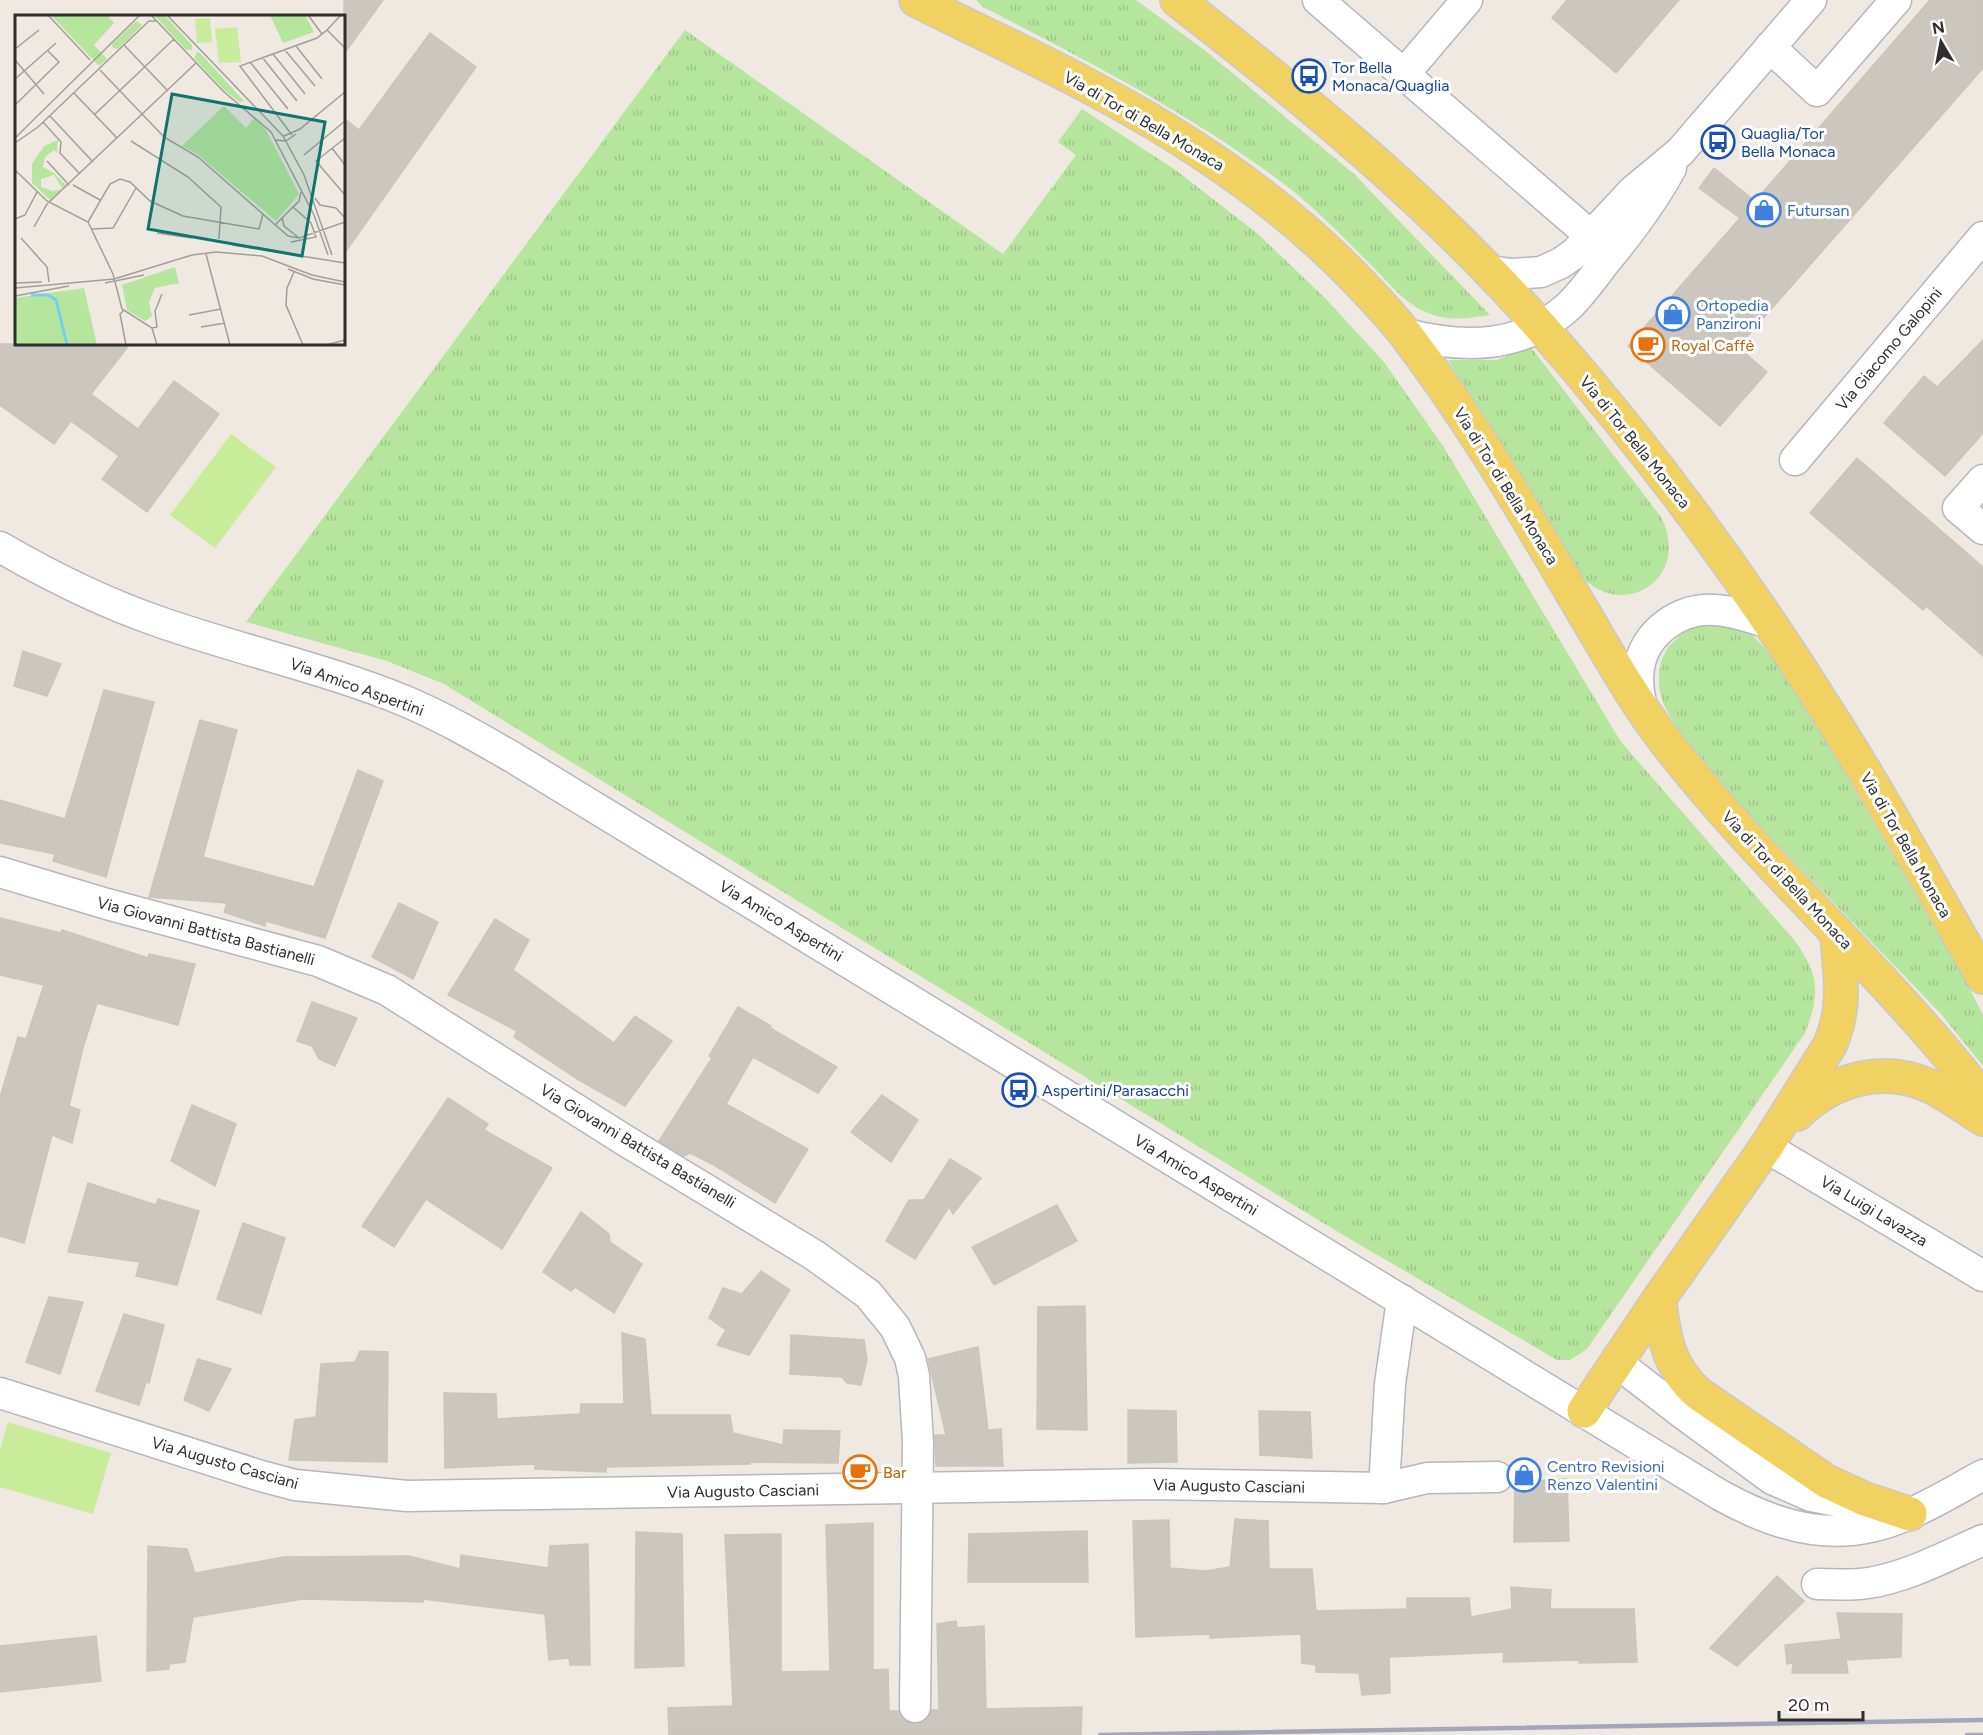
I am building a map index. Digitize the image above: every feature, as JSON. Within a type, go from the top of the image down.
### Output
[{"type":"main road","name":"Via di Tor di Bella Monaca","points":[[916,0],[956,11],[1104,94],[1208,156],[1297,223],[1328,250],[1406,334],[1484,446],[1642,710],[1716,805],[1931,1034],[1983,1100]]},
{"type":"main road","name":"Via di Tor Bella Monaca","points":[[1177,0],[1280,79],[1416,198],[1540,325],[1670,483],[1735,572],[1834,722],[1904,838],[1983,977]]},
{"type":"main road","points":[[1904,838],[1983,939]]},
{"type":"main road","points":[[1584,1411],[1770,1140],[1825,1054],[1836,1031],[1842,1006],[1837,933]]},
{"type":"main road","points":[[1770,1140],[1806,1105],[1829,1089],[1865,1077],[1892,1077],[1925,1084],[1983,1119]]},
{"type":"main road","points":[[1659,1299],[1665,1338],[1672,1360],[1684,1380],[1699,1394],[1826,1481],[1865,1499],[1910,1514]]},
{"type":"street","points":[[1318,0],[1591,236]]},
{"type":"street","points":[[1404,74],[1467,0]]},
{"type":"street","points":[[1489,271],[1522,274],[1551,268],[1575,253],[1633,192],[1680,152],[1810,0]]},
{"type":"street","points":[[1770,47],[1817,91],[1896,0]]},
{"type":"street","points":[[1406,334],[1460,344],[1483,344],[1520,335],[1540,325],[1570,305],[1593,279],[1649,206],[1680,152]]},
{"type":"street","name":"Via Giacomo Galopini","points":[[1794,460],[1983,237]]},
{"type":"street","points":[[1983,480],[1958,508],[1983,529]]},
{"type":"street","name":"Via Amico Aspertini","points":[[0,547],[84,591],[154,621],[321,672],[405,701],[466,731],[514,758],[1720,1495],[1750,1511],[1784,1524],[1805,1529],[1837,1532],[1881,1525],[1910,1514],[1983,1475]]},
{"type":"street","points":[[1642,710],[1638,677],[1643,652],[1658,631],[1673,620],[1692,612],[1714,609],[1769,623]]},
{"type":"street","name":"Via Giovanni Battista Bastianelli","points":[[0,872],[107,904],[318,961],[387,990],[626,1141],[814,1255],[868,1294],[895,1327],[910,1358],[916,1396],[918,1443],[915,1707]]},
{"type":"street","name":"Via Luigi Lavazza","points":[[1770,1140],[1983,1276]]},
{"type":"street","points":[[1384,1488],[1390,1384],[1402,1300]]},
{"type":"street","points":[[1616,1362],[1772,1479],[1792,1489],[1825,1500],[1910,1514]]},
{"type":"street","name":"Via Augusto Casciani","points":[[0,1393],[295,1485],[407,1496],[1152,1484],[1384,1488],[1427,1478],[1497,1477]]},
{"type":"street","points":[[1816,1584],[1855,1585],[1889,1579],[1983,1540]]},
{"type":"green space","points":[[976,0],[1136,0],[1203,49],[1354,174],[1490,315],[1451,318],[1436,316],[1420,309],[1398,293],[1338,232],[1276,178],[1170,108],[1059,46],[983,7]]},
{"type":"green space","points":[[685,30],[1003,254],[1076,155],[1058,142],[1082,109],[1177,171],[1258,234],[1325,298],[1384,362],[1443,446],[1621,742],[1795,941],[1809,965],[1815,986],[1813,1007],[1805,1033],[1587,1349],[1570,1360],[1557,1360],[1333,1229],[444,684],[387,661],[246,622]]},
{"type":"green space","points":[[1530,346],[1661,517],[1668,538],[1668,557],[1662,573],[1650,585],[1636,593],[1618,595],[1600,590],[1582,578],[1448,360],[1497,360]]},
{"type":"green space","points":[[231,434],[276,467],[215,548],[170,515]]},
{"type":"green space","points":[[1716,621],[1749,632],[1763,646],[1832,751],[1961,972],[1983,1015],[1983,1066],[1941,1014],[1725,790],[1686,742],[1670,716],[1659,688],[1662,659],[1668,647],[1687,629]]},
{"type":"green space","points":[[8,1422],[111,1453],[93,1514],[0,1487],[0,1450]]},
{"type":"building","points":[[344,0],[383,0],[345,53]]},
{"type":"building","points":[[1567,0],[1679,0],[1616,73],[1552,18]]},
{"type":"building","points":[[1930,0],[1983,0],[1983,68],[1738,347],[1767,372],[1720,426],[1628,346],[1740,218],[1699,188],[1714,168],[1755,201]]},
{"type":"building","points":[[430,33],[476,67],[345,253],[345,119],[359,130]]},
{"type":"building","points":[[1983,340],[1983,433],[1945,476],[1884,423],[1924,376],[1937,387]]},
{"type":"building","points":[[0,344],[129,345],[91,394],[138,429],[174,381],[219,414],[147,512],[102,479],[119,456],[71,421],[54,444],[0,405]]},
{"type":"building","points":[[1857,458],[1983,567],[1983,656],[1926,606],[1923,610],[1810,513]]},
{"type":"building","points":[[23,651],[61,664],[47,696],[14,686]]},
{"type":"building","points":[[104,690],[154,702],[106,877],[53,861],[55,854],[0,843],[0,800],[65,819]]},
{"type":"building","points":[[200,720],[237,730],[203,857],[314,887],[358,770],[383,781],[325,938],[266,921],[265,926],[224,912],[227,903],[149,897]]},
{"type":"building","points":[[399,903],[438,922],[413,979],[372,957]]},
{"type":"building","points":[[0,918],[61,933],[62,930],[148,958],[149,954],[195,964],[178,1025],[97,1003],[69,1106],[80,1110],[72,1143],[52,1135],[24,1243],[0,1236],[0,1097],[18,1037],[26,1039],[44,985],[0,975]]},
{"type":"building","points":[[495,919],[529,940],[513,970],[614,1043],[635,1016],[672,1041],[625,1106],[579,1080],[514,1037],[517,1031],[448,995]]},
{"type":"building","points":[[312,1002],[357,1018],[335,1066],[319,1059],[312,1046],[297,1041]]},
{"type":"building","points":[[738,1007],[837,1067],[818,1093],[753,1057],[726,1104],[808,1149],[775,1203],[714,1165],[690,1153],[684,1156],[659,1141],[712,1058],[709,1056]]},
{"type":"building","points":[[882,1095],[918,1120],[891,1162],[851,1132]]},
{"type":"building","points":[[448,1098],[488,1124],[484,1130],[552,1168],[502,1249],[426,1199],[394,1247],[362,1226]]},
{"type":"building","points":[[192,1105],[236,1124],[215,1186],[171,1161]]},
{"type":"building","points":[[950,1159],[981,1178],[953,1214],[949,1207],[915,1259],[886,1241],[909,1200],[924,1200]]},
{"type":"building","points":[[88,1183],[156,1205],[158,1199],[199,1211],[177,1285],[136,1276],[140,1262],[68,1252]]},
{"type":"building","points":[[1057,1205],[1077,1241],[994,1285],[972,1247]]},
{"type":"building","points":[[581,1212],[609,1234],[610,1242],[642,1264],[614,1313],[575,1287],[571,1291],[543,1272]]},
{"type":"building","points":[[243,1223],[285,1238],[261,1314],[217,1299]]},
{"type":"building","points":[[761,1271],[790,1290],[749,1355],[717,1345],[726,1330],[709,1318],[723,1288],[742,1294]]},
{"type":"building","points":[[49,1297],[83,1302],[60,1374],[26,1362]]},
{"type":"building","points":[[1085,1306],[1087,1430],[1037,1429],[1038,1307]]},
{"type":"building","points":[[124,1314],[164,1325],[149,1383],[146,1382],[139,1405],[96,1391]]},
{"type":"building","points":[[622,1333],[645,1339],[651,1415],[730,1415],[733,1433],[783,1445],[784,1430],[840,1431],[838,1463],[750,1462],[750,1464],[606,1467],[606,1472],[535,1469],[535,1464],[445,1468],[444,1393],[496,1394],[497,1419],[580,1414],[581,1404],[624,1404]]},
{"type":"building","points":[[791,1335],[864,1340],[867,1360],[861,1385],[847,1383],[842,1377],[790,1374]]},
{"type":"building","points":[[978,1347],[988,1430],[1001,1429],[1003,1466],[936,1466],[935,1435],[946,1435],[928,1359]]},
{"type":"building","points":[[360,1351],[388,1352],[387,1462],[289,1460],[295,1420],[316,1417],[321,1364],[355,1362]]},
{"type":"building","points":[[198,1359],[231,1369],[209,1411],[184,1400]]},
{"type":"building","points":[[1128,1410],[1176,1411],[1177,1462],[1128,1463]]},
{"type":"building","points":[[1259,1411],[1310,1412],[1312,1458],[1260,1455]]},
{"type":"building","points":[[1567,1479],[1569,1541],[1514,1542],[1515,1482]]},
{"type":"building","points":[[1235,1519],[1268,1521],[1269,1569],[1312,1569],[1316,1611],[1407,1609],[1407,1598],[1469,1598],[1471,1617],[1512,1609],[1511,1587],[1551,1590],[1550,1609],[1634,1609],[1637,1662],[1579,1663],[1579,1660],[1503,1662],[1504,1652],[1389,1657],[1390,1693],[1362,1695],[1359,1673],[1316,1672],[1316,1665],[1302,1663],[1301,1634],[1210,1638],[1210,1634],[1136,1637],[1133,1521],[1169,1520],[1170,1568],[1206,1571],[1230,1567]]},
{"type":"building","points":[[873,1523],[873,1670],[888,1669],[889,1711],[899,1711],[906,1721],[915,1724],[924,1722],[931,1710],[939,1710],[937,1624],[956,1621],[957,1628],[984,1626],[986,1709],[1082,1707],[1081,1735],[669,1735],[668,1708],[733,1706],[725,1535],[781,1534],[781,1672],[830,1671],[826,1525]]},
{"type":"building","points":[[1087,1531],[1088,1582],[968,1582],[969,1534]]},
{"type":"building","points":[[636,1532],[682,1534],[684,1666],[635,1668]]},
{"type":"building","points":[[588,1544],[590,1665],[570,1665],[569,1658],[549,1660],[545,1614],[423,1599],[423,1602],[303,1599],[193,1617],[185,1662],[169,1664],[169,1669],[147,1671],[148,1546],[187,1549],[195,1573],[284,1557],[409,1556],[460,1569],[461,1555],[548,1568],[550,1546]]},
{"type":"building","points":[[1777,1576],[1804,1601],[1737,1666],[1710,1648]]},
{"type":"building","points":[[1837,1613],[1902,1614],[1901,1657],[1846,1660],[1848,1673],[1792,1673],[1793,1663],[1787,1664],[1785,1645],[1841,1639]]},
{"type":"building","points":[[96,1636],[101,1681],[0,1692],[0,1646]]},
{"type":"railway","points":[[1100,1735],[1983,1720]]},
{"type":"railway","points":[[1967,1735],[1983,1735]]},
{"type":"place","name":"Tor Bella Monaca/Quaglia","points":[[1309,76]]},
{"type":"place","name":"Quaglia/Tor Bella Monaca","points":[[1718,142]]},
{"type":"place","name":"Futursan","points":[[1764,210]]},
{"type":"place","name":"Ortopedia Panzironi","points":[[1673,314]]},
{"type":"place","name":"Royal Caffè","points":[[1648,345]]},
{"type":"place","name":"Aspertini/Parasacchi","points":[[1019,1090]]},
{"type":"place","name":"Bar","points":[[860,1472]]},
{"type":"place","name":"Centro Revisioni Renzo Valentini","points":[[1524,1475]]}]
